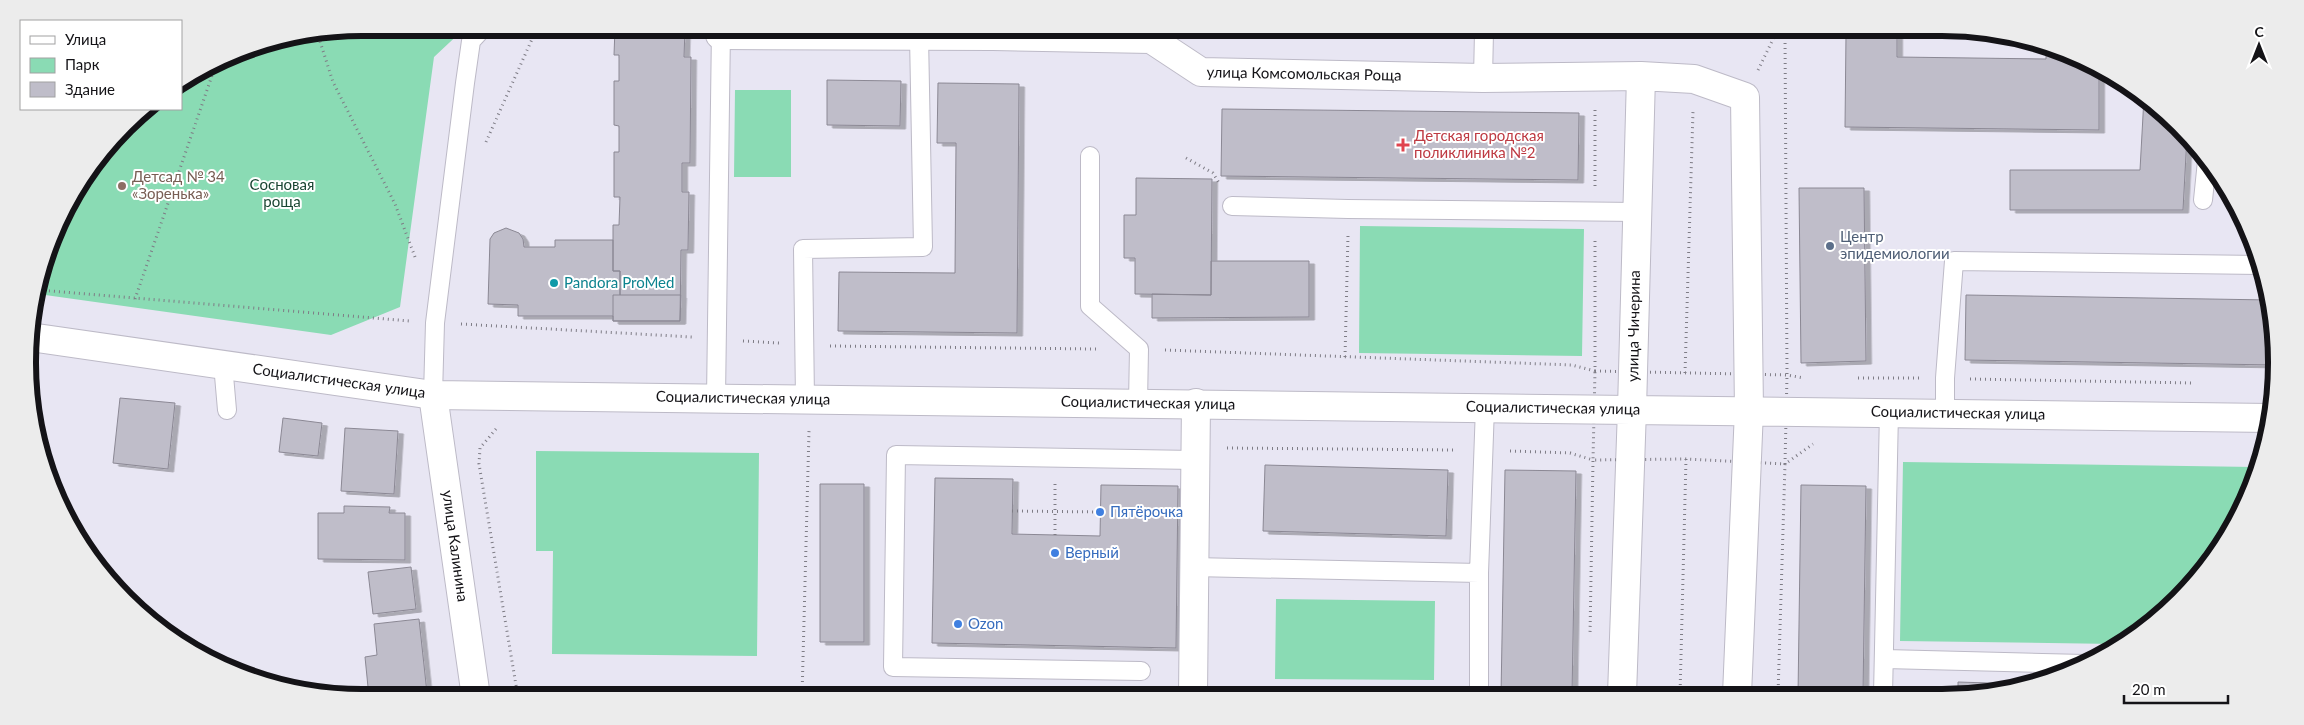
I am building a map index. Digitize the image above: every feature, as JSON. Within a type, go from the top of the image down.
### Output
[{"type":"street","name":"улица Комсомольская Роща","points":[[1152,36],[1200,72],[1483,78],[1641,76],[1694,79],[1745,96],[1749,410]]},
{"type":"street","name":"улица Чичерина","points":[[1622,689],[1641,76]]},
{"type":"street","name":"Социалистическая улица","points":[[37,338],[434,395],[1196,403],[2263,418]]},
{"type":"street","name":"улица Калинина","points":[[434,395],[475,689]]},
{"type":"street","points":[[1193,689],[1196,403]]},
{"type":"street","points":[[1736,689],[1749,410]]},
{"type":"lane","points":[[434,395],[436,323],[471,41],[476,36]]},
{"type":"lane","points":[[716,398],[720,36]]},
{"type":"lane","points":[[806,399],[803,249],[923,247],[929,36]]},
{"type":"lane","points":[[1483,78],[1484,36]]},
{"type":"lane","points":[[1090,156],[1090,306],[1139,349],[1138,403]]},
{"type":"lane","points":[[2203,200],[2206,172]]},
{"type":"lane","points":[[1232,206],[1637,212]]},
{"type":"lane","points":[[1946,413],[1945,378],[1954,261],[2252,265]]},
{"type":"lane","points":[[223,364],[227,410]]},
{"type":"lane","points":[[1479,689],[1479,573],[1485,407]]},
{"type":"lane","points":[[1884,689],[1888,412]]},
{"type":"lane","points":[[1141,671],[892,667],[896,455],[1194,460]]},
{"type":"lane","points":[[1194,567],[1479,573]]},
{"type":"lane","points":[[1884,659],[2067,664]]},
{"type":"path","points":[[484,146],[533,36]]},
{"type":"path","points":[[319,39],[333,82],[395,204],[416,260]]},
{"type":"path","points":[[135,299],[213,73]]},
{"type":"path","points":[[1685,373],[1694,79]]},
{"type":"path","points":[[45,291],[436,323],[805,345],[1139,349],[1572,365],[1595,371],[1595,98]]},
{"type":"path","points":[[1186,158],[1213,173],[1232,206]]},
{"type":"path","points":[[1346,357],[1348,209]]},
{"type":"path","points":[[802,689],[809,426]]},
{"type":"path","points":[[1778,689],[1785,464],[1815,443]]},
{"type":"path","points":[[1680,689],[1686,459]]},
{"type":"path","points":[[479,464],[517,689]]},
{"type":"path","points":[[1012,510],[1100,512]]},
{"type":"green space","name":"Сосновая роща","points":[[456,36],[434,57],[400,307],[331,335],[44,295],[47,278],[61,238],[91,181],[117,147],[147,117],[156,110],[182,110],[182,90],[218,70],[278,47],[341,37]]},
{"type":"green space","points":[[735,90],[791,90],[791,177],[734,177]]},
{"type":"green space","points":[[1360,226],[1584,229],[1582,356],[1359,353]]},
{"type":"green space","points":[[536,451],[759,453],[757,656],[552,654],[553,551],[536,551]]},
{"type":"green space","points":[[1903,462],[2250,467],[2243,487],[2224,526],[2187,578],[2157,608],[2107,644],[1900,641]]},
{"type":"green space","points":[[1276,599],[1435,601],[1434,680],[1275,679]]},
{"type":"building","points":[[615,36],[685,36],[684,57],[691,57],[690,163],[682,163],[682,192],[689,192],[688,250],[681,250],[680,321],[613,321],[613,295],[620,295],[620,271],[613,271],[613,225],[619,225],[620,197],[614,197],[614,152],[619,152],[619,126],[614,125],[614,81],[619,81],[619,55],[614,55]]},
{"type":"building","points":[[1846,36],[1897,36],[1897,57],[2046,59],[2046,54],[2099,77],[2099,130],[1845,127]]},
{"type":"building","points":[[827,80],[901,81],[900,126],[827,125]]},
{"type":"building","points":[[938,83],[1019,84],[1017,333],[838,331],[839,272],[955,273],[956,143],[937,143]]},
{"type":"building","points":[[2143,107],[2157,117],[2186,146],[2183,210],[2010,210],[2010,170],[2140,170]]},
{"type":"building","points":[[1222,109],[1579,113],[1578,180],[1221,176]]},
{"type":"building","points":[[1136,178],[1212,179],[1211,295],[1135,294],[1135,258],[1124,258],[1124,215],[1136,215]]},
{"type":"building","points":[[1799,188],[1864,188],[1866,361],[1801,363]]},
{"type":"building","name":"Pandora ProMed","points":[[506,228],[519,233],[523,239],[524,247],[555,247],[555,240],[613,240],[613,271],[620,271],[620,295],[681,295],[680,321],[613,321],[613,316],[518,316],[518,305],[488,304],[490,239],[494,233]]},
{"type":"building","points":[[1211,261],[1309,261],[1309,317],[1152,318],[1152,294],[1211,295]]},
{"type":"building","points":[[1966,295],[2261,300],[2265,320],[2268,362],[2268,365],[1965,360]]},
{"type":"building","points":[[120,398],[175,403],[168,469],[113,463]]},
{"type":"building","points":[[283,418],[322,423],[318,456],[279,452]]},
{"type":"building","points":[[345,428],[398,431],[394,494],[341,491]]},
{"type":"building","points":[[1265,465],[1448,470],[1446,536],[1263,531]]},
{"type":"building","points":[[1505,470],[1576,471],[1572,689],[1501,689]]},
{"type":"building","points":[[935,478],[1013,479],[1012,534],[1100,536],[1101,485],[1178,486],[1176,648],[932,643]]},
{"type":"building","points":[[820,484],[864,484],[864,642],[820,642]]},
{"type":"building","points":[[1801,485],[1866,486],[1863,689],[1798,689]]},
{"type":"building","points":[[344,506],[390,507],[389,513],[405,513],[405,560],[318,559],[318,513],[344,513]]},
{"type":"building","points":[[411,567],[416,609],[373,614],[368,572]]},
{"type":"building","points":[[419,619],[427,689],[368,689],[365,657],[377,655],[374,624]]},
{"type":"building","points":[[1958,682],[1998,683],[1984,686],[1958,688]]},
{"type":"place","name":"Детская городская поликлиника №2","points":[[1403,145]]},
{"type":"place","name":"Детсад № 34 «Зоренька»","points":[[122,186]]},
{"type":"place","name":"Центр эпидемиологии","points":[[1830,246]]},
{"type":"place","name":"Pandora ProMed","points":[[554,283]]},
{"type":"place","name":"Пятёрочка","points":[[1100,512]]},
{"type":"place","name":"Верный","points":[[1055,553]]},
{"type":"place","name":"Ozon","points":[[958,624]]}]
